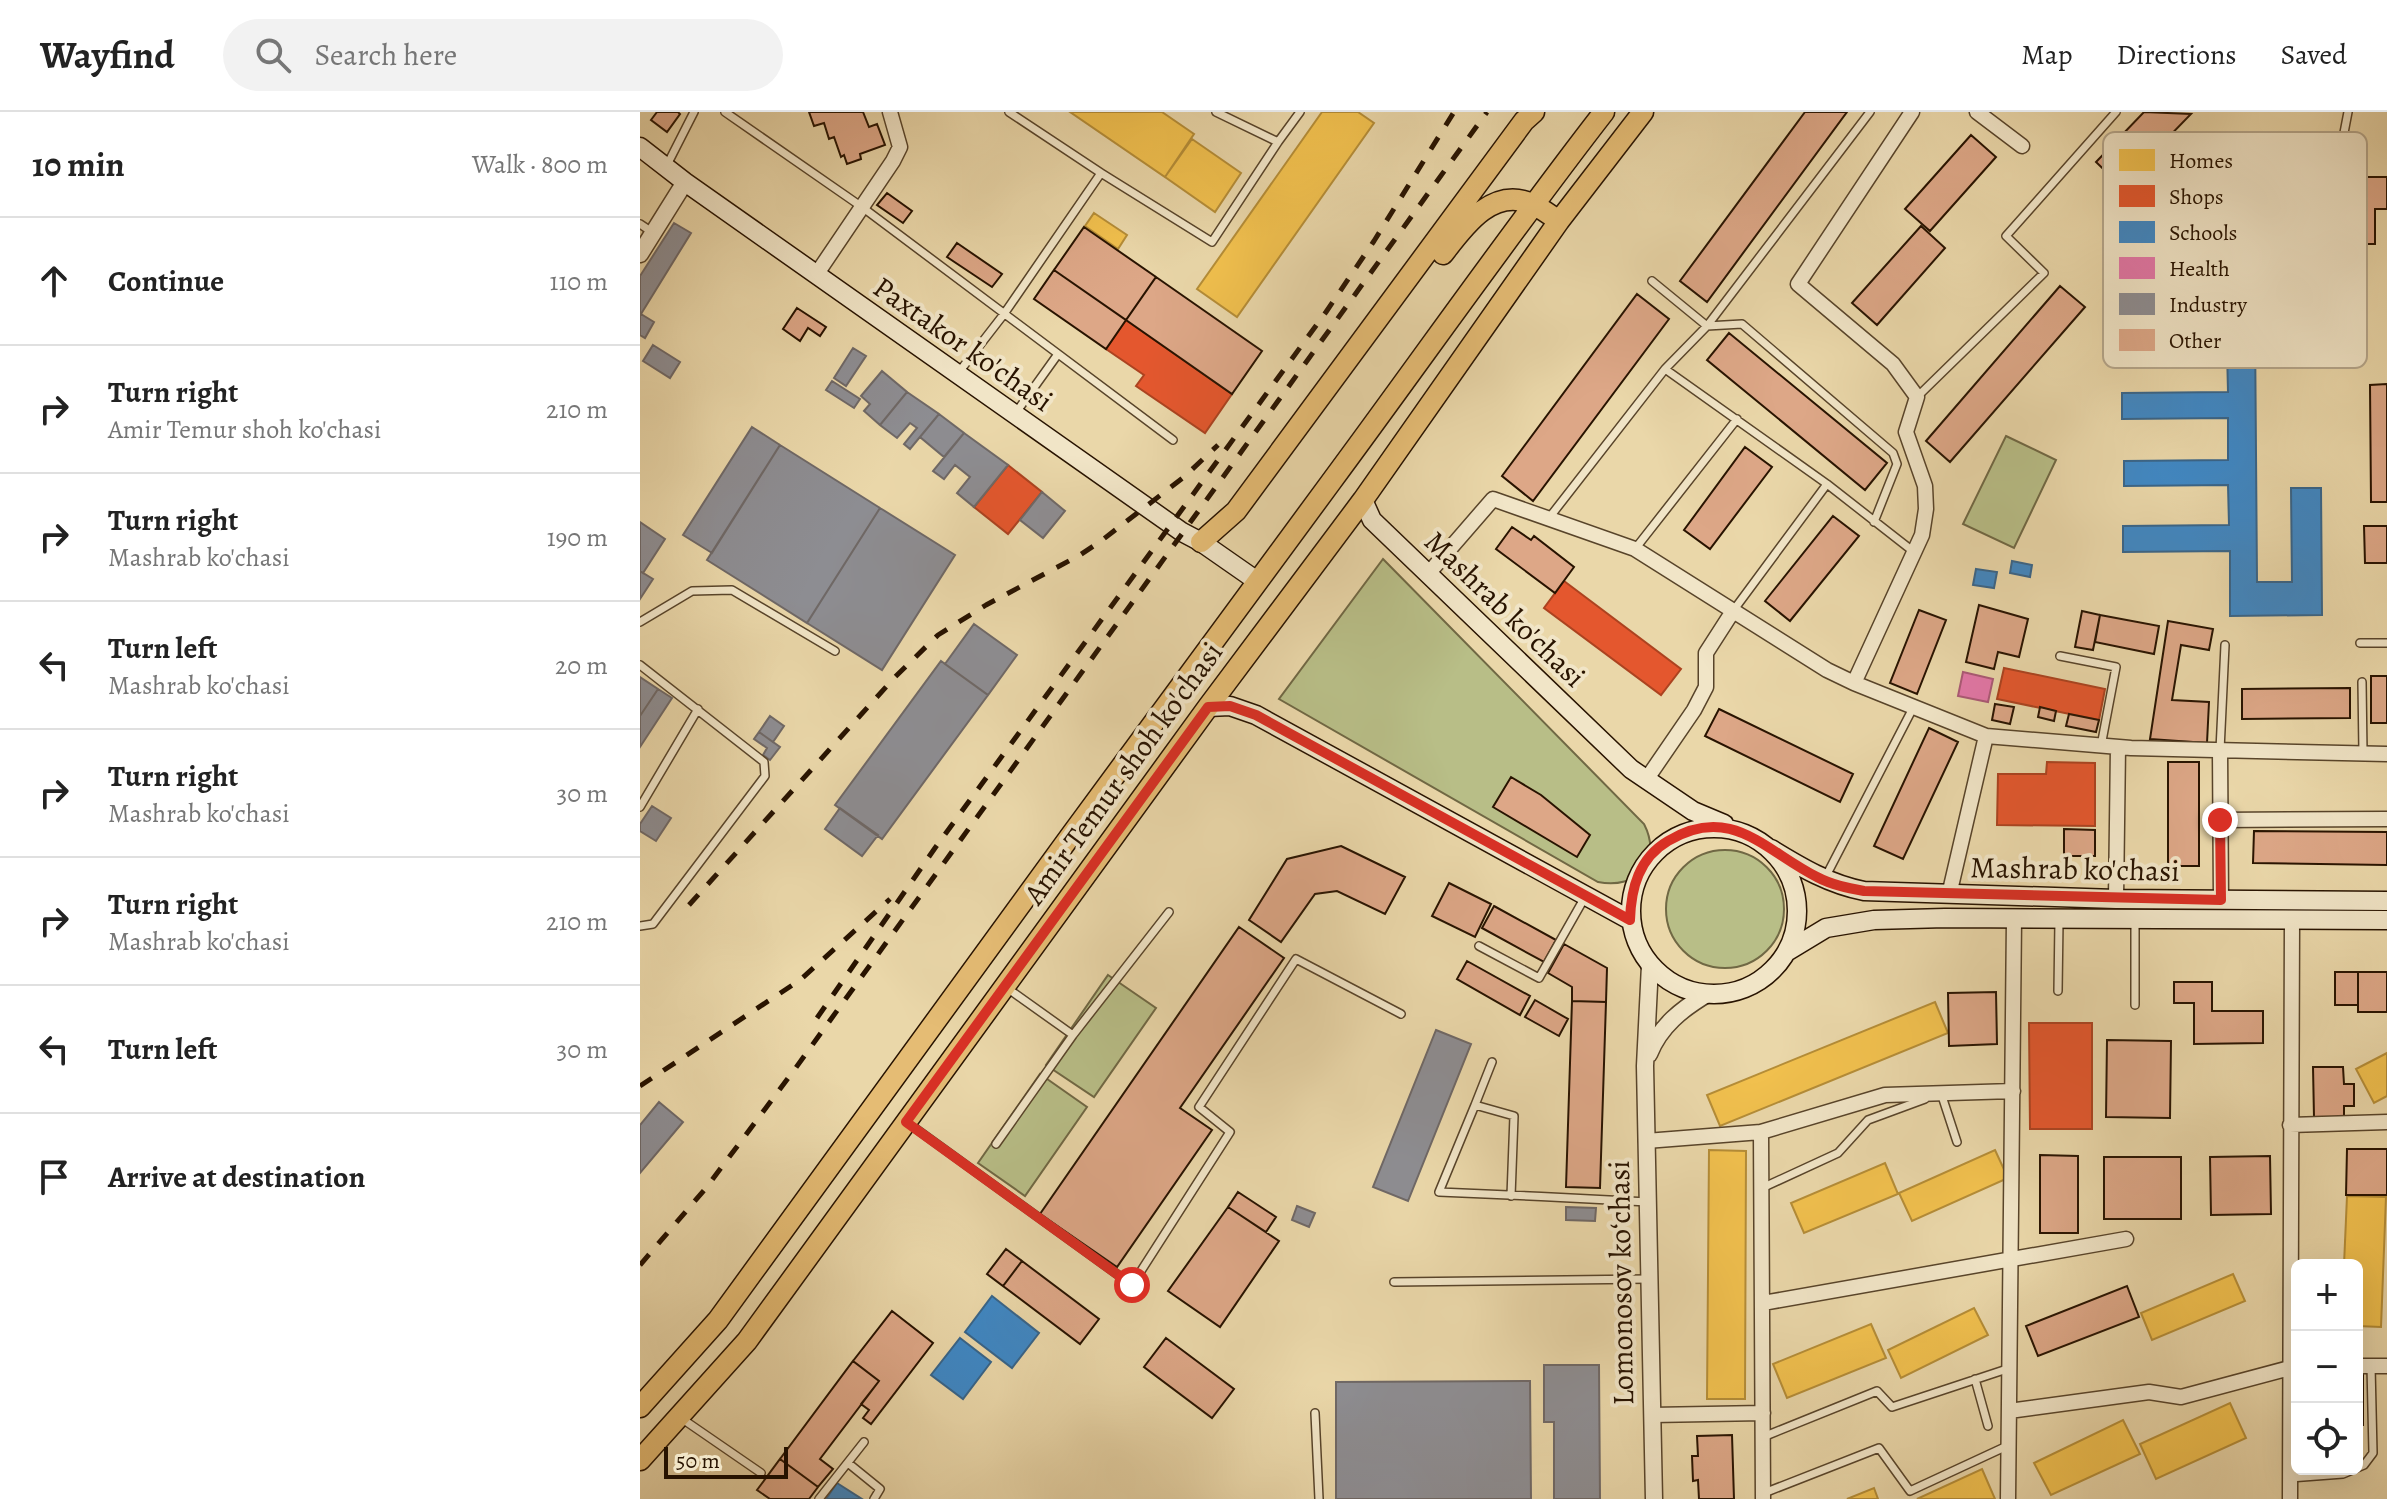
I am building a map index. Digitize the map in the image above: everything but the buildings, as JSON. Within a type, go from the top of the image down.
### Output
[{"type":"main road","points":[[1201,542],[1236,511],[1524,121],[1534,112]]},
{"type":"main road","name":"Amir Temur shoh ko'chasi","points":[[640,1407],[718,1320],[1533,204],[1604,112]]},
{"type":"main road","name":"Amir Temur shoh ko'chasi","points":[[640,1460],[747,1341],[1208,707],[1363,500],[1559,221],[1643,112]]},
{"type":"main road","name":"Paxtakor ko'chasi","points":[[640,147],[816,275],[1182,532],[1257,581]]},
{"type":"main road","points":[[1201,542],[1238,529],[1470,219],[1490,206],[1507,201],[1533,204],[1559,221]]},
{"type":"main road","name":"Mashrab ko'chasi","points":[[1363,500],[1372,520],[1646,780],[1693,811],[1755,838],[1824,880],[1864,891],[1949,895],[2387,901]]},
{"type":"main road","points":[[1208,707],[1230,706],[1256,715],[1630,920]]},
{"type":"main road","name":"Mashrab ko'chasi","points":[[1737,830],[1710,827],[1683,832],[1659,846],[1642,867],[1631,892],[1630,920],[1636,944],[1650,965],[1666,980],[1685,990],[1707,994],[1731,993],[1754,984],[1773,970],[1788,951],[1797,925],[1797,897],[1788,871],[1771,849]]},
{"type":"main road","name":"Mashrab ko'chasi","points":[[1788,951],[1826,928],[1874,920],[2387,920]]},
{"type":"street","points":[[816,275],[900,147],[890,112]]},
{"type":"street","points":[[1854,683],[1922,535],[1926,509],[1925,486],[1906,432],[1917,397],[1893,364],[1798,284],[1912,112]]},
{"type":"street","points":[[1977,112],[2022,146]]},
{"type":"street","points":[[640,254],[647,228],[685,182]]},
{"type":"street","points":[[1428,574],[1493,499],[1635,549],[1827,670],[1986,736],[2118,747],[2387,754]]},
{"type":"street","points":[[1646,780],[1706,687],[1706,653],[1733,611]]},
{"type":"street","points":[[1949,895],[1986,736]]},
{"type":"street","points":[[2116,899],[2118,747]]},
{"type":"street","points":[[2220,750],[2221,900]]},
{"type":"street","points":[[2220,820],[2387,819]]},
{"type":"street","points":[[2008,1499],[2014,919]]},
{"type":"street","points":[[2292,920],[2293,1331]]},
{"type":"street","name":"Lomonosov koʻchasi","points":[[1650,965],[1645,1066],[1654,1499]]},
{"type":"street","points":[[1645,1066],[1655,1039],[1668,1023],[1684,1008],[1707,994]]},
{"type":"street","points":[[1646,1141],[1761,1132],[1885,1095],[2013,1091]]},
{"type":"street","points":[[2290,1125],[2387,1122]]},
{"type":"street","points":[[1761,1132],[1763,1496]]},
{"type":"street","points":[[1763,1303],[2126,1239]]},
{"type":"street","points":[[2364,1366],[2387,1366]]},
{"type":"street","points":[[2009,1411],[2149,1392],[2181,1397],[2291,1367]]},
{"type":"street","points":[[2290,1499],[2292,1403]]},
{"type":"street","points":[[1652,1415],[1763,1413]]},
{"type":"lane","points":[[666,167],[694,112]]},
{"type":"lane","points":[[725,112],[862,207],[1173,440]]},
{"type":"lane","points":[[1009,112],[1212,242],[1300,112]]},
{"type":"lane","points":[[1216,112],[1278,142]]},
{"type":"lane","points":[[1547,520],[1665,369],[1707,326],[1870,112]]},
{"type":"lane","points":[[1917,397],[2044,273],[2006,236],[2116,112]]},
{"type":"lane","points":[[2344,132],[2348,112]]},
{"type":"lane","points":[[958,374],[1004,314],[1101,173]]},
{"type":"lane","points":[[1652,281],[1707,326],[1742,324],[1893,453],[1897,464],[1874,522]]},
{"type":"lane","points":[[1015,414],[1058,354]]},
{"type":"lane","points":[[1665,369],[1827,484],[1914,552]]},
{"type":"lane","points":[[1635,549],[1737,419]]},
{"type":"lane","points":[[1733,611],[1827,484]]},
{"type":"lane","points":[[640,622],[692,591],[732,590],[835,651]]},
{"type":"lane","points":[[2360,643],[2387,643]]},
{"type":"lane","points":[[2220,750],[2225,645]]},
{"type":"lane","points":[[2060,656],[2116,667],[2101,746]]},
{"type":"lane","points":[[640,665],[764,762],[765,776],[653,924],[640,926]]},
{"type":"lane","points":[[2362,682],[2363,753]]},
{"type":"lane","points":[[1824,880],[1914,706]]},
{"type":"lane","points":[[640,807],[698,709]]},
{"type":"lane","points":[[1479,946],[1539,978],[1586,896]]},
{"type":"lane","points":[[996,1144],[1073,1035],[1169,912]]},
{"type":"lane","points":[[2058,991],[2059,919]]},
{"type":"lane","points":[[2135,919],[2135,1005]]},
{"type":"lane","points":[[906,1122],[1132,1285],[1230,1132],[1199,1107],[1296,959],[1401,1014]]},
{"type":"lane","points":[[1005,986],[1073,1035]]},
{"type":"lane","points":[[1492,1062],[1439,1192],[1648,1202]]},
{"type":"lane","points":[[1762,1188],[1838,1153],[1868,1120],[1941,1093],[1957,1142]]},
{"type":"lane","points":[[1475,1105],[1514,1116],[1511,1196]]},
{"type":"lane","points":[[1394,1282],[1649,1279]]},
{"type":"lane","points":[[2363,1465],[2373,1453],[2364,1366]]},
{"type":"lane","points":[[1763,1437],[1877,1391],[1892,1407],[2010,1368]]},
{"type":"lane","points":[[1975,1379],[1988,1426]]},
{"type":"lane","points":[[1315,1413],[1319,1499]]},
{"type":"lane","points":[[679,1417],[761,1473]]},
{"type":"lane","points":[[819,1499],[864,1442]]},
{"type":"lane","points":[[1763,1496],[1879,1448],[1910,1491],[2009,1445]]},
{"type":"lane","points":[[848,1463],[880,1489],[874,1499]]},
{"type":"lane","points":[[2290,1479],[2332,1475]]},
{"type":"green space","points":[[2006,436],[2056,460],[2014,548],[1963,524]]},
{"type":"green space","points":[[1383,559],[1644,824],[1650,850],[1643,870],[1635,877],[1624,882],[1598,882],[1279,699]]},
{"type":"green space","points":[[1725,850],[1747,855],[1767,867],[1779,887],[1784,909],[1779,931],[1767,951],[1747,963],[1725,968],[1703,963],[1683,951],[1671,931],[1666,909],[1671,887],[1683,867],[1703,855]]},
{"type":"green space","points":[[1108,975],[1156,1008],[1094,1097],[1046,1065]]},
{"type":"green space","points":[[1040,1074],[1087,1107],[1025,1196],[978,1163]]},
{"type":"railway","points":[[817,1018],[935,848],[1326,312],[1454,112]]},
{"type":"railway","points":[[640,1265],[706,1188],[792,1073],[1487,112]]},
{"type":"railway","points":[[689,905],[895,677],[938,635],[1101,541],[1184,477],[1218,445]]},
{"type":"railway","points":[[640,1086],[800,980],[890,899]]},
{"type":"route","points":[[1132,1285],[906,1122],[1208,707],[1230,706],[1256,715],[1630,920],[1631,892],[1642,867],[1659,846],[1683,832],[1710,827],[1737,830],[1818,878],[1864,891],[2221,900],[2220,820]]}]
